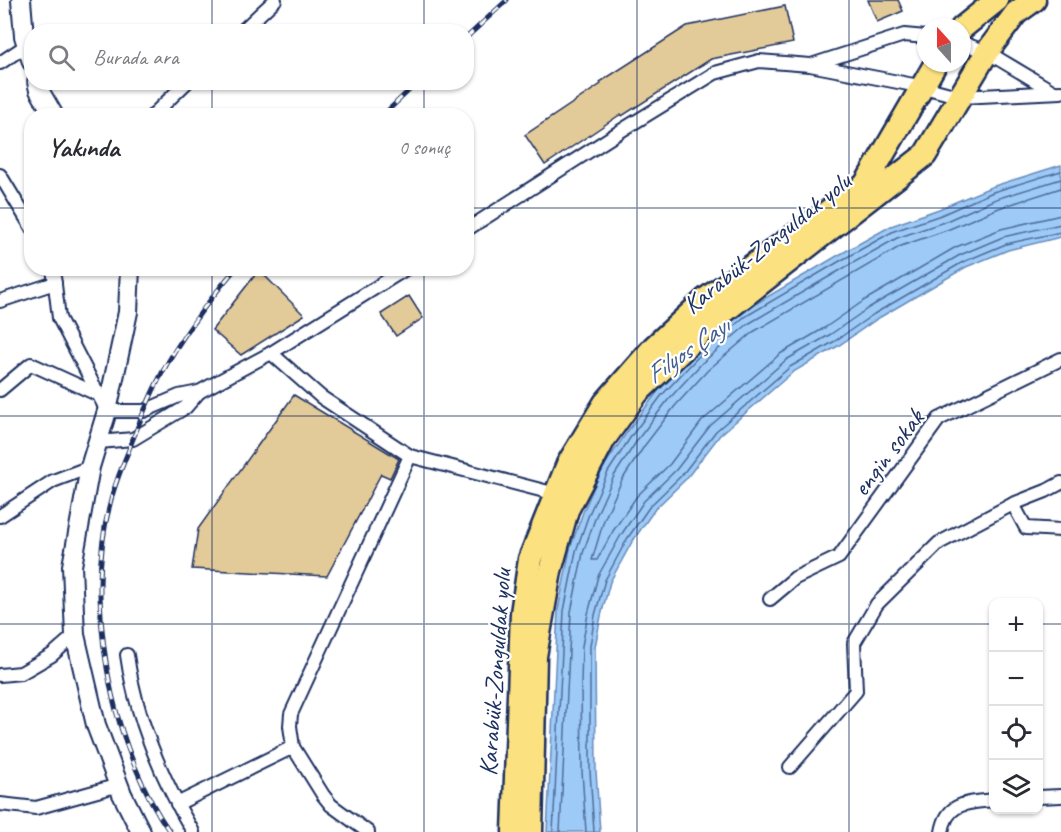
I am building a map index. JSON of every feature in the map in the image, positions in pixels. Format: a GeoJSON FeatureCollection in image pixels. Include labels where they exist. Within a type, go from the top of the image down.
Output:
{"type":"FeatureCollection","features":[{"type":"Feature","properties":{"kind":"highway"},"geometry":{"type":"LineString","coordinates":[[971,21],[998,0]]}},
{"type":"Feature","properties":{"kind":"highway","name":"Karabük-Zonguldak yolu"},"geometry":{"type":"LineString","coordinates":[[531,832],[535,656],[550,571],[567,510],[604,439],[637,393],[717,317],[925,155],[987,52],[1016,13],[1034,0]]}},
{"type":"Feature","properties":{"kind":"highway","name":"Karabük-Zonguldak yolu"},"geometry":{"type":"LineString","coordinates":[[513,832],[522,613],[530,559],[568,464],[604,403],[654,347],[706,299],[866,185],[932,72]]}},
{"type":"Feature","properties":{"kind":"main road"},"geometry":{"type":"LineString","coordinates":[[21,0],[25,24]]}},
{"type":"Feature","properties":{"kind":"main road"},"geometry":{"type":"LineString","coordinates":[[39,90],[49,108]]}},
{"type":"Feature","properties":{"kind":"main road"},"geometry":{"type":"LineString","coordinates":[[130,276],[128,312],[103,403],[99,442],[90,467],[72,566],[75,635],[96,725],[119,785],[141,832]]}},
{"type":"Feature","properties":{"kind":"street"},"geometry":{"type":"LineString","coordinates":[[250,24],[275,0]]}},
{"type":"Feature","properties":{"kind":"street"},"geometry":{"type":"LineString","coordinates":[[810,65],[904,35],[917,36]]}},
{"type":"Feature","properties":{"kind":"street"},"geometry":{"type":"LineString","coordinates":[[971,46],[987,52],[1058,92]]}},
{"type":"Feature","properties":{"kind":"street"},"geometry":{"type":"LineString","coordinates":[[0,63],[24,55]]}},
{"type":"Feature","properties":{"kind":"street"},"geometry":{"type":"LineString","coordinates":[[474,225],[715,73],[759,61],[810,65],[924,87],[961,97],[1058,92]]}},
{"type":"Feature","properties":{"kind":"street"},"geometry":{"type":"LineString","coordinates":[[160,108],[179,90]]}},
{"type":"Feature","properties":{"kind":"street"},"geometry":{"type":"LineString","coordinates":[[0,175],[24,215]]}},
{"type":"Feature","properties":{"kind":"street"},"geometry":{"type":"LineString","coordinates":[[54,276],[58,318],[103,403]]}},
{"type":"Feature","properties":{"kind":"street"},"geometry":{"type":"LineString","coordinates":[[0,390],[31,364],[103,403],[144,411],[179,396],[199,392],[271,353],[394,276]]}},
{"type":"Feature","properties":{"kind":"street"},"geometry":{"type":"LineString","coordinates":[[0,287],[4,299],[55,283]]}},
{"type":"Feature","properties":{"kind":"street"},"geometry":{"type":"LineString","coordinates":[[271,353],[321,398],[410,456],[556,494]]}},
{"type":"Feature","properties":{"kind":"street","name":"engin sokak"},"geometry":{"type":"LineString","coordinates":[[770,599],[795,578],[839,557],[939,419],[1061,359]]}},
{"type":"Feature","properties":{"kind":"street"},"geometry":{"type":"LineString","coordinates":[[99,442],[133,439],[186,407],[199,392]]}},
{"type":"Feature","properties":{"kind":"street"},"geometry":{"type":"LineString","coordinates":[[368,832],[331,805],[323,795],[293,747],[291,714],[410,456]]}},
{"type":"Feature","properties":{"kind":"street"},"geometry":{"type":"LineString","coordinates":[[0,516],[54,481],[90,467]]}},
{"type":"Feature","properties":{"kind":"street"},"geometry":{"type":"LineString","coordinates":[[790,767],[856,691],[854,643],[877,604],[939,543],[1013,504],[1061,483]]}},
{"type":"Feature","properties":{"kind":"street"},"geometry":{"type":"LineString","coordinates":[[1013,504],[1026,528],[1061,530]]}},
{"type":"Feature","properties":{"kind":"street"},"geometry":{"type":"LineString","coordinates":[[0,675],[21,673],[52,655],[75,635]]}},
{"type":"Feature","properties":{"kind":"street"},"geometry":{"type":"LineString","coordinates":[[127,655],[142,724],[177,804],[193,832]]}},
{"type":"Feature","properties":{"kind":"street"},"geometry":{"type":"LineString","coordinates":[[177,804],[293,747]]}},
{"type":"Feature","properties":{"kind":"street"},"geometry":{"type":"LineString","coordinates":[[0,804],[36,808],[119,785]]}},
{"type":"Feature","properties":{"kind":"street"},"geometry":{"type":"LineString","coordinates":[[1043,797],[1061,796]]}},
{"type":"Feature","properties":{"kind":"street"},"geometry":{"type":"LineString","coordinates":[[942,832],[947,815],[952,809],[960,805],[989,801]]}},
{"type":"Feature","properties":{"kind":"water"},"geometry":{"type":"Polygon","coordinates":[[[1061,165],[1061,237],[1008,250],[966,267],[793,372],[720,435],[686,479],[655,509],[632,542],[610,582],[595,647],[596,771],[600,832],[547,832],[558,610],[570,549],[602,469],[658,391],[693,353],[740,313],[837,256],[891,226],[991,187],[1061,165]]]}},
{"type":"Feature","properties":{"kind":"building"},"geometry":{"type":"Polygon","coordinates":[[[868,0],[898,0],[903,11],[877,22],[868,0]]]}},
{"type":"Feature","properties":{"kind":"building"},"geometry":{"type":"Polygon","coordinates":[[[785,6],[793,43],[711,59],[622,116],[621,114],[545,165],[525,135],[601,84],[600,82],[687,26],[785,6]]]}},
{"type":"Feature","properties":{"kind":"building"},"geometry":{"type":"Polygon","coordinates":[[[254,276],[265,276],[304,315],[241,355],[212,330],[254,276]]]}},
{"type":"Feature","properties":{"kind":"building"},"geometry":{"type":"Polygon","coordinates":[[[409,296],[423,318],[396,336],[381,314],[409,296]]]}},
{"type":"Feature","properties":{"kind":"building"},"geometry":{"type":"Polygon","coordinates":[[[294,395],[399,459],[390,478],[381,474],[327,576],[192,569],[198,529],[294,395]]]}},
{"type":"Feature","properties":{"kind":"railway"},"geometry":{"type":"LineString","coordinates":[[474,31],[507,0]]}},
{"type":"Feature","properties":{"kind":"railway"},"geometry":{"type":"LineString","coordinates":[[390,108],[410,90]]}},
{"type":"Feature","properties":{"kind":"railway"},"geometry":{"type":"LineString","coordinates":[[170,832],[142,784],[121,729],[112,694],[101,623],[102,551],[105,527],[116,484],[153,392],[187,332],[230,276]]}},
{"type":"Feature","properties":{"kind":"water label","name":"Filyos Çayı"},"geometry":{"type":"Point","coordinates":[687,350]}}]}
